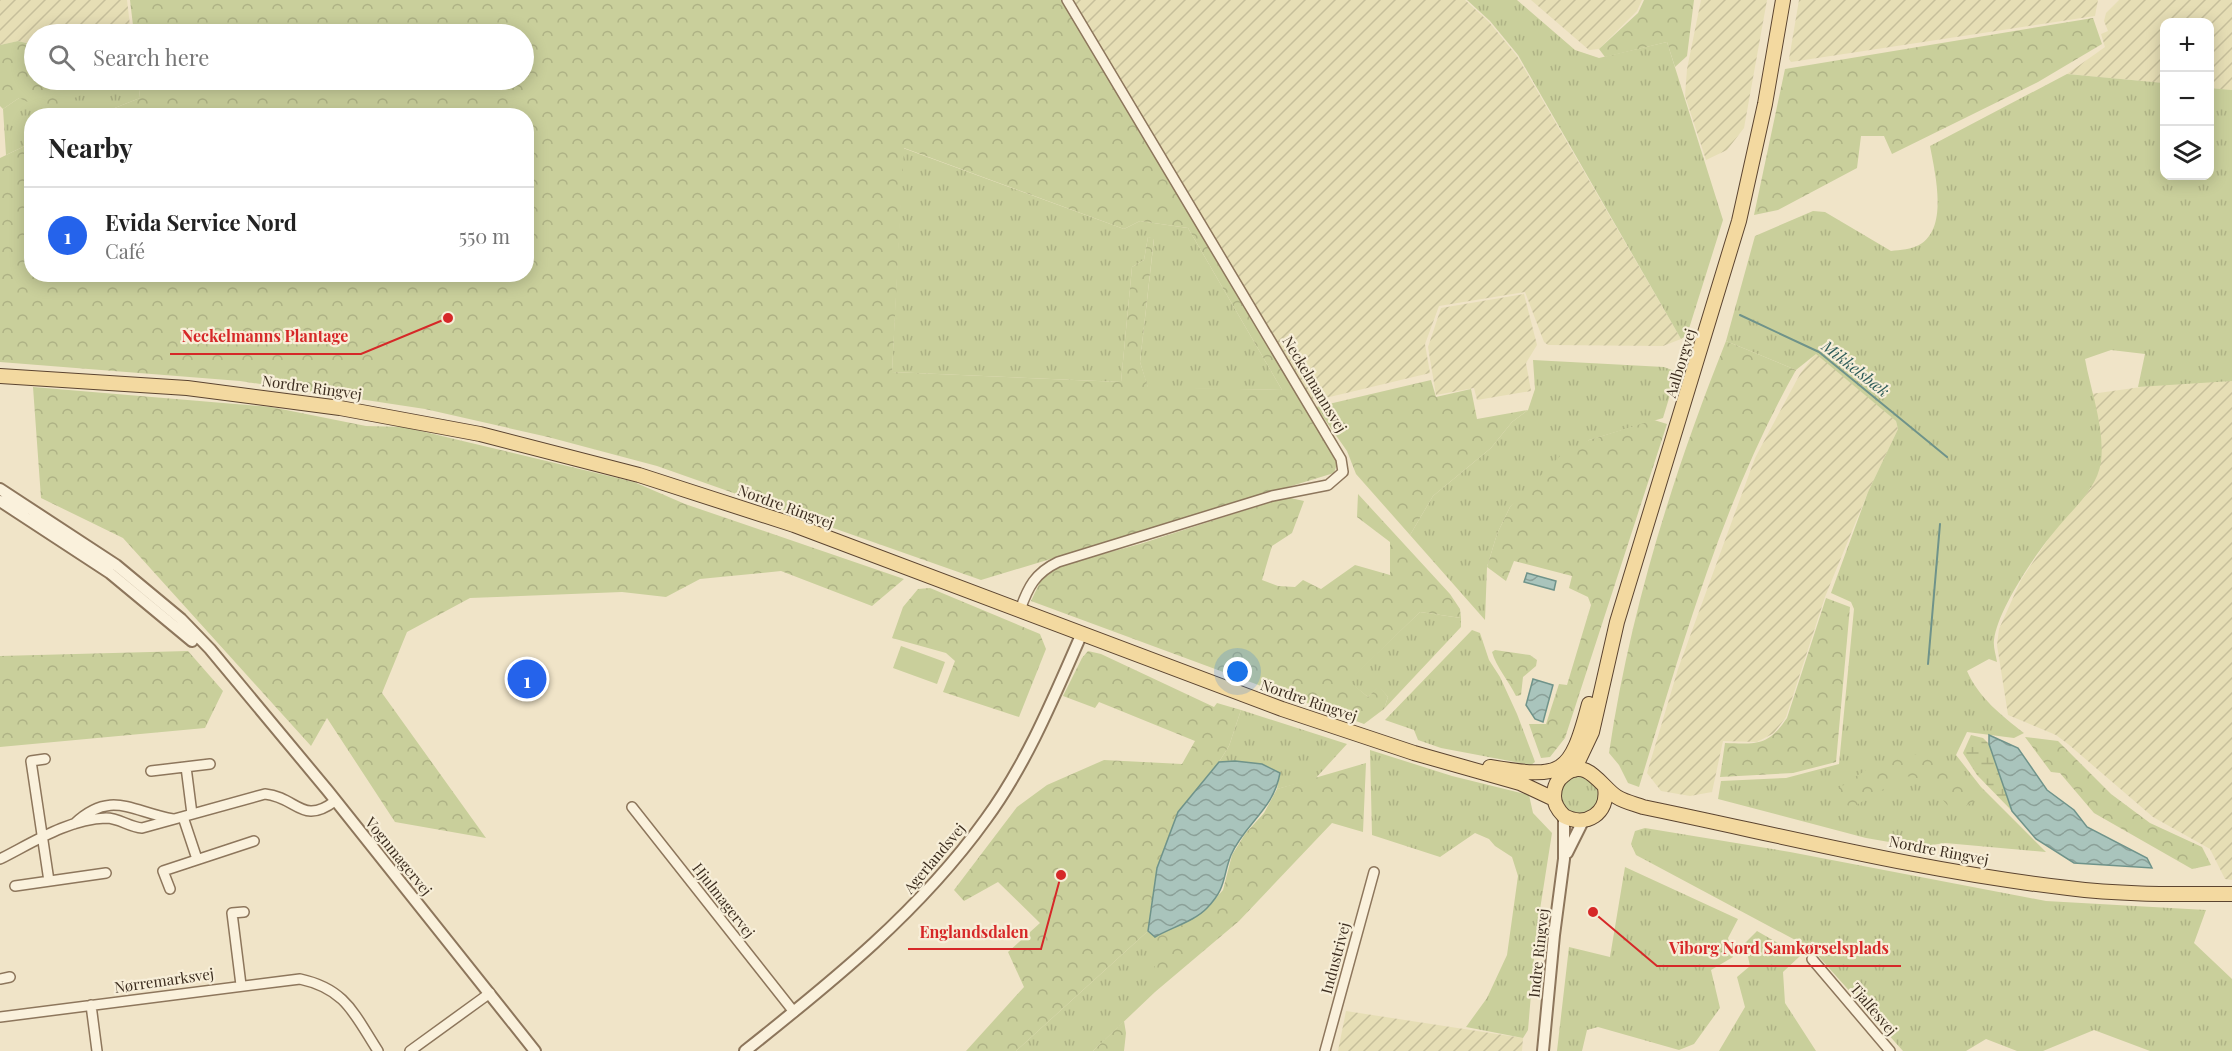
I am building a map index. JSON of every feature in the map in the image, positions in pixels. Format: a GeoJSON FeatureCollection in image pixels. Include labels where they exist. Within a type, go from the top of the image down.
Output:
{"type":"FeatureCollection","features":[{"type":"Feature","properties":{"kind":"main road","name":"Aalborgvej"},"geometry":{"type":"LineString","coordinates":[[1574,770],[1592,732],[1617,622],[1739,221],[1765,104],[1783,0]]}},
{"type":"Feature","properties":{"kind":"main road","name":"Nordre Ringvej"},"geometry":{"type":"LineString","coordinates":[[4,378],[97,380],[263,396],[480,434],[639,474],[723,501],[1282,709],[1414,753],[1520,783],[1554,799]]}},
{"type":"Feature","properties":{"kind":"main road"},"geometry":{"type":"LineString","coordinates":[[1414,753],[1532,774],[1553,770],[1565,764],[1574,753],[1617,622]]}},
{"type":"Feature","properties":{"kind":"main road","name":"Aalborgvej"},"geometry":{"type":"LineString","coordinates":[[1592,732],[1595,775]]}},
{"type":"Feature","properties":{"kind":"main road"},"geometry":{"type":"LineString","coordinates":[[1574,770],[1595,775],[1605,788],[1605,800],[1601,810],[1593,817],[1583,821],[1564,816],[1554,799],[1558,781],[1574,770]]}},
{"type":"Feature","properties":{"kind":"main road","name":"Nordre Ringvej"},"geometry":{"type":"LineString","coordinates":[[1520,783],[1558,781]]}},
{"type":"Feature","properties":{"kind":"main road","name":"Nordre Ringvej"},"geometry":{"type":"LineString","coordinates":[[1605,788],[1620,799],[1643,807],[1967,874],[2069,888],[2154,894],[2232,894]]}},
{"type":"Feature","properties":{"kind":"main road","name":"Nordre Ringvej"},"geometry":{"type":"LineString","coordinates":[[1601,810],[1643,807]]}},
{"type":"Feature","properties":{"kind":"street","name":"Neckelmannsvej"},"geometry":{"type":"LineString","coordinates":[[1020,610],[1027,589],[1035,577],[1058,562],[1272,496],[1328,485],[1337,480],[1343,472],[1341,459],[1068,0]]}},
{"type":"Feature","properties":{"kind":"street","name":"Vognmagervej"},"geometry":{"type":"LineString","coordinates":[[0,489],[71,533],[149,591],[188,626],[237,681],[335,801],[535,1051]]}},
{"type":"Feature","properties":{"kind":"street","name":"Vognmagervej"},"geometry":{"type":"LineString","coordinates":[[0,501],[110,573],[175,625],[237,681]]}},
{"type":"Feature","properties":{"kind":"street","name":"Agerlandsvej"},"geometry":{"type":"LineString","coordinates":[[745,1051],[867,952],[908,911],[987,818],[1025,758],[1082,633]]}},
{"type":"Feature","properties":{"kind":"street"},"geometry":{"type":"LineString","coordinates":[[45,759],[31,761],[49,881]]}},
{"type":"Feature","properties":{"kind":"street"},"geometry":{"type":"LineString","coordinates":[[151,771],[210,765]]}},
{"type":"Feature","properties":{"kind":"street"},"geometry":{"type":"LineString","coordinates":[[186,767],[183,817],[197,860]]}},
{"type":"Feature","properties":{"kind":"street"},"geometry":{"type":"LineString","coordinates":[[0,859],[74,824],[106,818],[131,827],[142,828],[265,794],[279,795],[302,810],[312,813],[323,810],[335,801]]}},
{"type":"Feature","properties":{"kind":"street"},"geometry":{"type":"LineString","coordinates":[[74,824],[85,813],[117,803],[183,817]]}},
{"type":"Feature","properties":{"kind":"street","name":"Hjulmagervej"},"geometry":{"type":"LineString","coordinates":[[632,807],[794,1012]]}},
{"type":"Feature","properties":{"kind":"street","name":"Indre Ringvej"},"geometry":{"type":"LineString","coordinates":[[1543,1051],[1564,859],[1564,816]]}},
{"type":"Feature","properties":{"kind":"street","name":"Indre Ringvej"},"geometry":{"type":"LineString","coordinates":[[1564,859],[1583,821]]}},
{"type":"Feature","properties":{"kind":"street"},"geometry":{"type":"LineString","coordinates":[[170,890],[163,871],[254,841]]}},
{"type":"Feature","properties":{"kind":"street","name":"Industrivej"},"geometry":{"type":"LineString","coordinates":[[1325,1051],[1374,872]]}},
{"type":"Feature","properties":{"kind":"street"},"geometry":{"type":"LineString","coordinates":[[15,886],[106,873]]}},
{"type":"Feature","properties":{"kind":"street"},"geometry":{"type":"LineString","coordinates":[[241,985],[232,913],[244,912]]}},
{"type":"Feature","properties":{"kind":"street","name":"Tjalfesvej"},"geometry":{"type":"LineString","coordinates":[[1812,959],[1890,1051]]}},
{"type":"Feature","properties":{"kind":"street","name":"Nørremarksvej"},"geometry":{"type":"LineString","coordinates":[[0,1017],[300,979],[332,990],[344,1000],[378,1051]]}},
{"type":"Feature","properties":{"kind":"street"},"geometry":{"type":"LineString","coordinates":[[410,1051],[490,993]]}},
{"type":"Feature","properties":{"kind":"street"},"geometry":{"type":"LineString","coordinates":[[91,1005],[98,1051]]}},
{"type":"Feature","properties":{"kind":"shaded area"},"geometry":{"type":"Polygon","coordinates":[[[0,0],[127,0],[130,24],[24,24],[24,42],[18,41],[0,45],[0,0]]]}},
{"type":"Feature","properties":{"kind":"shaded area"},"geometry":{"type":"Polygon","coordinates":[[[1072,0],[1465,0],[1489,22],[1517,56],[1681,339],[1663,346],[1548,345],[1544,342],[1525,292],[1439,306],[1425,344],[1430,373],[1317,400],[1310,399],[1072,0]]]}},
{"type":"Feature","properties":{"kind":"shaded area"},"geometry":{"type":"Polygon","coordinates":[[[1531,0],[1642,0],[1637,11],[1599,49],[1589,50],[1531,0]]]}},
{"type":"Feature","properties":{"kind":"shaded area"},"geometry":{"type":"Polygon","coordinates":[[[1701,0],[1767,0],[1744,128],[1727,150],[1706,160],[1685,96],[1687,69],[1701,0]]]}},
{"type":"Feature","properties":{"kind":"shaded area"},"geometry":{"type":"Polygon","coordinates":[[[1799,0],[2098,0],[2095,16],[1791,62],[1789,59],[1799,0]]]}},
{"type":"Feature","properties":{"kind":"shaded area"},"geometry":{"type":"Polygon","coordinates":[[[2119,0],[2232,0],[2232,90],[2214,88],[2214,18],[2160,18],[2160,83],[2067,74],[2105,47],[2101,34],[2108,31],[2104,21],[2106,13],[2119,0]]]}},
{"type":"Feature","properties":{"kind":"shaded area"},"geometry":{"type":"Polygon","coordinates":[[[1524,294],[1537,345],[1526,363],[1531,391],[1477,400],[1474,388],[1436,395],[1428,347],[1441,308],[1524,294]]]}},
{"type":"Feature","properties":{"kind":"shaded area"},"geometry":{"type":"Polygon","coordinates":[[[1816,353],[1896,421],[1898,429],[1868,492],[1825,597],[1786,717],[1774,733],[1757,742],[1723,741],[1712,792],[1690,796],[1661,791],[1647,773],[1678,669],[1755,458],[1800,374],[1816,353]]]}},
{"type":"Feature","properties":{"kind":"shaded area"},"geometry":{"type":"Polygon","coordinates":[[[2232,381],[2232,880],[2225,879],[2210,849],[2153,817],[2056,735],[2008,715],[1997,645],[1999,629],[2021,580],[2053,532],[2091,488],[2100,431],[2091,394],[2177,382],[2232,381]]]}},
{"type":"Feature","properties":{"kind":"shaded area"},"geometry":{"type":"Polygon","coordinates":[[[1346,1011],[1523,1038],[1522,1051],[1338,1051],[1346,1011]]]}},
{"type":"Feature","properties":{"kind":"green space"},"geometry":{"type":"Polygon","coordinates":[[[130,0],[1065,0],[1338,461],[1334,473],[981,580],[657,466],[548,437],[425,409],[240,381],[0,362],[0,158],[24,146],[24,282],[534,282],[534,108],[115,108],[140,98],[139,90],[534,90],[534,24],[133,24],[130,0]],[[904,148],[892,372],[1121,382],[1132,267],[1144,260],[1148,237],[1154,238],[1140,362],[1148,387],[1282,390],[1188,228],[1140,221],[1124,229],[904,148]]]}},
{"type":"Feature","properties":{"kind":"green space"},"geometry":{"type":"Polygon","coordinates":[[[1467,0],[1517,0],[1575,50],[1599,58],[1667,42],[1723,220],[1687,335],[1681,339],[1518,55],[1490,21],[1467,0]]]}},
{"type":"Feature","properties":{"kind":"green space"},"geometry":{"type":"Polygon","coordinates":[[[1644,0],[1694,0],[1687,56],[1675,67],[1667,42],[1605,57],[1599,49],[1638,13],[1644,0]]]}},
{"type":"Feature","properties":{"kind":"green space"},"geometry":{"type":"Polygon","coordinates":[[[2093,18],[2102,44],[2038,82],[1892,154],[1884,136],[1861,136],[1857,168],[1778,210],[1754,215],[1785,69],[2093,18]]]}},
{"type":"Feature","properties":{"kind":"green space"},"geometry":{"type":"Polygon","coordinates":[[[18,41],[24,42],[24,90],[94,90],[50,108],[41,108],[19,98],[3,109],[0,106],[0,45],[18,41]]]}},
{"type":"Feature","properties":{"kind":"green space"},"geometry":{"type":"Polygon","coordinates":[[[2067,74],[2160,83],[2160,180],[2214,180],[2214,88],[2232,90],[2232,381],[2138,387],[2145,354],[2111,350],[2085,359],[2101,436],[2099,471],[2090,489],[2041,549],[2011,596],[1997,627],[1994,640],[1997,662],[1989,659],[1967,671],[1984,698],[2024,733],[2014,738],[1967,732],[1956,755],[1981,787],[2046,852],[1945,843],[1918,847],[1866,838],[1718,799],[1721,781],[1786,778],[1839,764],[1854,609],[1851,602],[1831,593],[1868,492],[1898,429],[1896,421],[1816,354],[1796,370],[1726,341],[1755,236],[1813,211],[1825,212],[1891,251],[1919,245],[1934,227],[1937,214],[1937,185],[1930,146],[2067,74]]]}},
{"type":"Feature","properties":{"kind":"green space"},"geometry":{"type":"Polygon","coordinates":[[[78,90],[139,90],[140,98],[115,108],[24,108],[24,146],[6,155],[3,109],[19,98],[78,90]]]}},
{"type":"Feature","properties":{"kind":"green space"},"geometry":{"type":"Polygon","coordinates":[[[903,148],[1124,229],[1140,221],[1188,228],[1282,390],[1148,388],[1140,362],[1154,239],[1148,237],[1144,260],[1132,267],[1121,382],[892,372],[903,148]]]}},
{"type":"Feature","properties":{"kind":"green space"},"geometry":{"type":"Polygon","coordinates":[[[1726,341],[1796,370],[1747,470],[1706,574],[1639,787],[1628,783],[1619,765],[1609,753],[1618,700],[1641,595],[1671,492],[1726,341]]]}},
{"type":"Feature","properties":{"kind":"green space"},"geometry":{"type":"Polygon","coordinates":[[[1533,360],[1664,367],[1677,372],[1663,418],[1589,440],[1510,507],[1497,534],[1487,567],[1485,620],[1410,535],[1433,496],[1491,448],[1512,422],[1528,410],[1535,389],[1533,360]]]}},
{"type":"Feature","properties":{"kind":"green space"},"geometry":{"type":"Polygon","coordinates":[[[1431,380],[1436,397],[1471,389],[1477,419],[1528,410],[1512,422],[1491,448],[1433,496],[1410,535],[1356,474],[1347,451],[1316,407],[1431,380]]]}},
{"type":"Feature","properties":{"kind":"green space"},"geometry":{"type":"Polygon","coordinates":[[[33,387],[271,407],[366,426],[404,427],[634,482],[685,504],[904,579],[872,606],[781,571],[700,579],[666,597],[622,592],[470,598],[407,632],[382,693],[486,838],[395,822],[327,718],[311,746],[123,538],[41,498],[33,387]]]}},
{"type":"Feature","properties":{"kind":"green space"},"geometry":{"type":"Polygon","coordinates":[[[1654,420],[1667,424],[1565,738],[1550,757],[1541,758],[1529,724],[1546,724],[1559,684],[1567,685],[1591,605],[1588,597],[1569,588],[1572,576],[1514,561],[1506,581],[1487,567],[1497,534],[1510,507],[1561,455],[1589,440],[1654,420]]]}},
{"type":"Feature","properties":{"kind":"green space"},"geometry":{"type":"Polygon","coordinates":[[[1358,494],[1450,594],[1460,609],[1461,618],[1420,612],[1349,681],[1368,697],[1379,686],[1388,697],[1384,709],[1364,724],[1031,601],[1041,580],[1062,565],[1140,544],[1286,497],[1304,501],[1292,533],[1272,546],[1262,580],[1278,586],[1295,587],[1303,580],[1321,589],[1355,565],[1390,575],[1390,542],[1357,517],[1358,494]]]}},
{"type":"Feature","properties":{"kind":"green space"},"geometry":{"type":"Polygon","coordinates":[[[930,588],[1040,634],[1046,649],[1019,717],[943,692],[955,661],[946,653],[892,638],[903,607],[918,589],[930,588]]]}},
{"type":"Feature","properties":{"kind":"green space"},"geometry":{"type":"Polygon","coordinates":[[[1826,598],[1850,607],[1836,762],[1793,773],[1720,777],[1725,743],[1761,741],[1774,734],[1787,718],[1826,598]]]}},
{"type":"Feature","properties":{"kind":"green space"},"geometry":{"type":"Polygon","coordinates":[[[1420,612],[1461,618],[1461,627],[1384,709],[1388,697],[1379,687],[1368,697],[1348,681],[1420,612]]]}},
{"type":"Feature","properties":{"kind":"green space"},"geometry":{"type":"Polygon","coordinates":[[[1472,630],[1480,633],[1489,660],[1500,677],[1517,714],[1535,762],[1531,765],[1441,748],[1418,740],[1414,730],[1385,720],[1472,630]]]}},
{"type":"Feature","properties":{"kind":"green space"},"geometry":{"type":"Polygon","coordinates":[[[901,646],[945,662],[937,684],[893,668],[901,646]]]}},
{"type":"Feature","properties":{"kind":"green space"},"geometry":{"type":"Polygon","coordinates":[[[1495,650],[1530,655],[1537,660],[1536,666],[1523,677],[1521,695],[1516,696],[1500,669],[1492,652],[1495,650]]]}},
{"type":"Feature","properties":{"kind":"green space"},"geometry":{"type":"Polygon","coordinates":[[[188,651],[223,691],[205,728],[0,747],[0,656],[188,651]]]}},
{"type":"Feature","properties":{"kind":"green space"},"geometry":{"type":"Polygon","coordinates":[[[1088,651],[1101,654],[1214,707],[1217,703],[1241,710],[1229,746],[1219,762],[1178,812],[1157,868],[1148,931],[1016,1051],[966,1051],[1024,987],[1008,952],[1040,923],[998,882],[964,901],[954,890],[1017,807],[1047,785],[1104,760],[1182,764],[1195,741],[1099,702],[1095,708],[1063,696],[1082,658],[1088,651]]]}},
{"type":"Feature","properties":{"kind":"green space"},"geometry":{"type":"Polygon","coordinates":[[[1241,710],[1347,744],[1315,779],[1277,789],[1280,773],[1235,761],[1219,762],[1229,746],[1241,710]]]}},
{"type":"Feature","properties":{"kind":"green space"},"geometry":{"type":"Polygon","coordinates":[[[1971,735],[1983,738],[1989,744],[2012,811],[1977,775],[1963,753],[1971,735]]]}},
{"type":"Feature","properties":{"kind":"green space"},"geometry":{"type":"Polygon","coordinates":[[[2025,737],[2058,741],[2111,794],[2150,823],[2202,847],[2211,865],[2192,869],[2094,813],[2060,773],[2051,772],[2025,737]]]}},
{"type":"Feature","properties":{"kind":"green space"},"geometry":{"type":"Polygon","coordinates":[[[1370,750],[1452,776],[1529,795],[1533,813],[1552,833],[1536,935],[1528,1030],[1523,1038],[1466,1027],[1487,998],[1507,955],[1518,876],[1512,857],[1495,846],[1489,839],[1475,833],[1440,857],[1372,835],[1370,750]]]}},
{"type":"Feature","properties":{"kind":"green space"},"geometry":{"type":"Polygon","coordinates":[[[1922,754],[1954,769],[1974,801],[1954,813],[1926,780],[1906,776],[1851,808],[1833,795],[1851,779],[1874,767],[1898,758],[1922,754]]]}},
{"type":"Feature","properties":{"kind":"green space"},"geometry":{"type":"Polygon","coordinates":[[[1366,763],[1363,832],[1332,823],[1239,921],[1155,992],[1155,937],[1205,910],[1223,890],[1232,855],[1245,834],[1264,813],[1277,789],[1366,763]]]}},
{"type":"Feature","properties":{"kind":"green space"},"geometry":{"type":"Polygon","coordinates":[[[1579,776],[1592,782],[1598,795],[1592,808],[1579,814],[1566,808],[1560,795],[1566,782],[1579,776]]]}},
{"type":"Feature","properties":{"kind":"green space"},"geometry":{"type":"Polygon","coordinates":[[[1645,828],[1790,852],[2046,901],[2206,910],[2194,943],[2232,979],[2232,1051],[2150,1051],[2094,1030],[2043,1051],[2017,1051],[1986,1039],[1966,1051],[1903,1051],[1812,949],[1636,855],[1631,844],[1635,831],[1645,828]]]}},
{"type":"Feature","properties":{"kind":"green space"},"geometry":{"type":"Polygon","coordinates":[[[1625,867],[1738,919],[1728,938],[1733,957],[1711,970],[1720,1008],[1694,1044],[1679,1050],[1598,1027],[1587,1030],[1582,1051],[1557,1051],[1569,947],[1610,957],[1625,867]]]}},
{"type":"Feature","properties":{"kind":"green space"},"geometry":{"type":"Polygon","coordinates":[[[1148,931],[1155,937],[1155,992],[1093,1051],[1016,1051],[1148,931]]]}},
{"type":"Feature","properties":{"kind":"green space"},"geometry":{"type":"Polygon","coordinates":[[[1757,931],[1800,956],[1783,972],[1785,1003],[1816,1051],[1719,1051],[1745,1007],[1737,977],[1750,966],[1745,943],[1757,931]]]}},
{"type":"Feature","properties":{"kind":"green space"},"geometry":{"type":"Polygon","coordinates":[[[1124,1021],[1126,1033],[1124,1051],[1093,1051],[1124,1021]]]}},
{"type":"Feature","properties":{"kind":"water"},"geometry":{"type":"Polygon","coordinates":[[[1527,573],[1556,581],[1554,590],[1524,582],[1527,573]]]}},
{"type":"Feature","properties":{"kind":"water"},"geometry":{"type":"Polygon","coordinates":[[[1533,679],[1553,685],[1543,722],[1535,719],[1526,705],[1533,679]]]}},
{"type":"Feature","properties":{"kind":"water"},"geometry":{"type":"Polygon","coordinates":[[[1989,735],[2018,748],[2047,790],[2074,810],[2087,827],[2147,858],[2152,868],[2074,863],[2036,839],[2012,811],[1989,744],[1989,735]]]}},
{"type":"Feature","properties":{"kind":"water"},"geometry":{"type":"Polygon","coordinates":[[[1219,762],[1262,764],[1280,773],[1271,797],[1237,844],[1231,855],[1221,888],[1213,901],[1196,917],[1155,937],[1148,931],[1157,868],[1178,812],[1219,762]]]}},
{"type":"Feature","properties":{"kind":"waterway","name":"Mikkelsbæk"},"geometry":{"type":"LineString","coordinates":[[1740,315],[1819,352],[1947,457]]}},
{"type":"Feature","properties":{"kind":"waterway","name":"Mikkelsbæk"},"geometry":{"type":"LineString","coordinates":[[1928,664],[1940,524]]}},
{"type":"Feature","properties":{"kind":"place","name":"Neckelmanns Plantage"},"geometry":{"type":"Point","coordinates":[448,318]}},
{"type":"Feature","properties":{"kind":"place","name":"Evida Service Nord"},"geometry":{"type":"Point","coordinates":[527,679]}},
{"type":"Feature","properties":{"kind":"place","name":"Englandsdalen"},"geometry":{"type":"Point","coordinates":[1061,875]}},
{"type":"Feature","properties":{"kind":"place","name":"Viborg Nord Samkørselsplads"},"geometry":{"type":"Point","coordinates":[1593,912]}}]}
